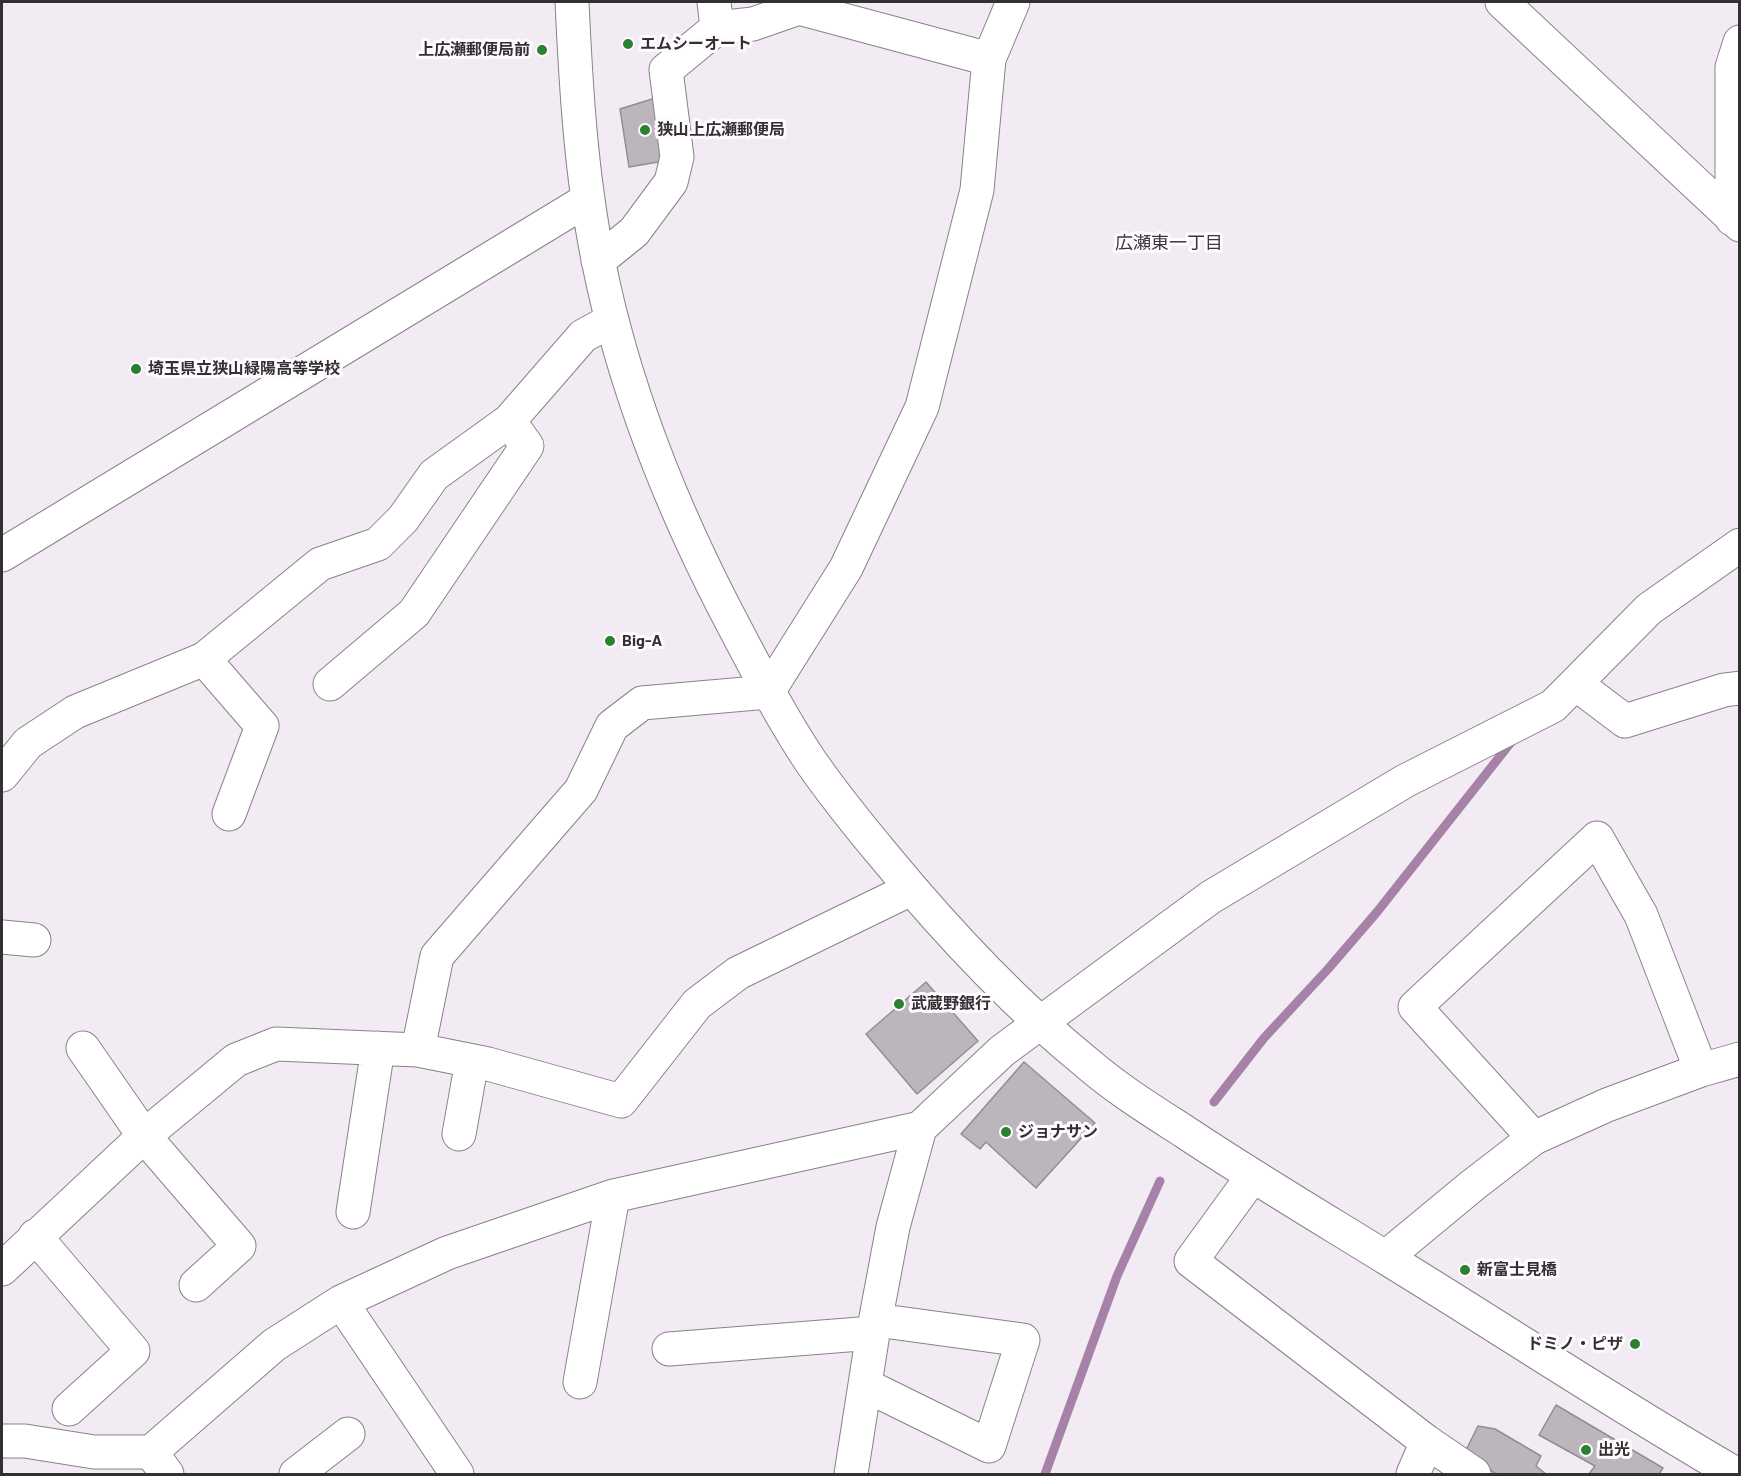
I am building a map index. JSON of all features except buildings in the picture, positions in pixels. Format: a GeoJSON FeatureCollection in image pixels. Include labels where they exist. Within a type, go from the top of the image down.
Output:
{"type":"FeatureCollection","features":[{"type":"Feature","properties":{"kind":"street"},"geometry":{"type":"LineString","coordinates":[[572,2],[576,93],[587,200],[612,320],[637,409],[667,489],[712,585],[768,692],[810,760],[843,805],[911,889],[973,957],[1041,1023],[1090,1066],[1137,1101],[1252,1177],[1386,1257],[1736,1474]]}},
{"type":"Feature","properties":{"kind":"street"},"geometry":{"type":"LineString","coordinates":[[768,692],[846,568],[922,407],[978,190],[989,59],[1013,2]]}},
{"type":"Feature","properties":{"kind":"street"},"geometry":{"type":"LineString","coordinates":[[1508,4],[1736,222]]}},
{"type":"Feature","properties":{"kind":"street"},"geometry":{"type":"LineString","coordinates":[[598,261],[634,232],[671,182],[677,157],[666,70],[715,15],[753,24],[801,5],[989,59]]}},
{"type":"Feature","properties":{"kind":"street"},"geometry":{"type":"LineString","coordinates":[[1736,222],[1732,67],[1740,42]]}},
{"type":"Feature","properties":{"kind":"street"},"geometry":{"type":"LineString","coordinates":[[2,555],[587,200]]}},
{"type":"Feature","properties":{"kind":"street"},"geometry":{"type":"LineString","coordinates":[[2,775],[28,743],[75,712],[204,659],[320,564],[378,544],[403,519],[434,475],[509,421],[584,336],[612,320]]}},
{"type":"Feature","properties":{"kind":"street"},"geometry":{"type":"LineString","coordinates":[[330,684],[414,613],[527,446],[509,421]]}},
{"type":"Feature","properties":{"kind":"street"},"geometry":{"type":"LineString","coordinates":[[2,1441],[25,1442],[159,1463],[274,1345],[340,1302],[447,1253],[613,1196],[920,1128],[1002,1051],[1211,897],[1405,781],[1553,706],[1649,609],[1740,545]]}},
{"type":"Feature","properties":{"kind":"street"},"geometry":{"type":"LineString","coordinates":[[204,659],[262,726],[229,814]]}},
{"type":"Feature","properties":{"kind":"street"},"geometry":{"type":"LineString","coordinates":[[1576,684],[1625,721],[1724,690],[1740,688]]}},
{"type":"Feature","properties":{"kind":"street"},"geometry":{"type":"LineString","coordinates":[[418,1050],[437,956],[581,790],[612,726],[642,703],[768,692]]}},
{"type":"Feature","properties":{"kind":"street"},"geometry":{"type":"LineString","coordinates":[[1534,1138],[1415,1007],[1597,838],[1641,915],[1701,1070]]}},
{"type":"Feature","properties":{"kind":"street"},"geometry":{"type":"LineString","coordinates":[[2,1269],[144,1136],[236,1060],[276,1044],[418,1050],[472,1061],[621,1101],[697,1004],[738,973],[911,889]]}},
{"type":"Feature","properties":{"kind":"street"},"geometry":{"type":"LineString","coordinates":[[2,937],[34,940]]}},
{"type":"Feature","properties":{"kind":"street"},"geometry":{"type":"LineString","coordinates":[[83,1048],[144,1136],[239,1246],[196,1285]]}},
{"type":"Feature","properties":{"kind":"street"},"geometry":{"type":"LineString","coordinates":[[353,1212],[378,1048]]}},
{"type":"Feature","properties":{"kind":"street"},"geometry":{"type":"LineString","coordinates":[[1386,1257],[1534,1138],[1607,1105],[1701,1070],[1740,1059]]}},
{"type":"Feature","properties":{"kind":"street"},"geometry":{"type":"LineString","coordinates":[[459,1134],[472,1061]]}},
{"type":"Feature","properties":{"kind":"street"},"geometry":{"type":"LineString","coordinates":[[851,1474],[893,1227],[920,1128]]}},
{"type":"Feature","properties":{"kind":"street"},"geometry":{"type":"LineString","coordinates":[[1252,1177],[1191,1261],[1427,1442],[1474,1474]]}},
{"type":"Feature","properties":{"kind":"street"},"geometry":{"type":"LineString","coordinates":[[580,1382],[613,1196]]}},
{"type":"Feature","properties":{"kind":"street"},"geometry":{"type":"LineString","coordinates":[[35,1236],[134,1351],[69,1410]]}},
{"type":"Feature","properties":{"kind":"street"},"geometry":{"type":"LineString","coordinates":[[340,1302],[458,1474]]}},
{"type":"Feature","properties":{"kind":"street"},"geometry":{"type":"LineString","coordinates":[[669,1349],[875,1327],[1023,1340],[989,1446],[865,1385]]}},
{"type":"Feature","properties":{"kind":"street"},"geometry":{"type":"LineString","coordinates":[[296,1474],[348,1434]]}},
{"type":"Feature","properties":{"kind":"street"},"geometry":{"type":"LineString","coordinates":[[1413,1474],[1427,1442]]}},
{"type":"Feature","properties":{"kind":"waterway"},"geometry":{"type":"LineString","coordinates":[[1214,1102],[1264,1038],[1377,912],[1512,741]]}},
{"type":"Feature","properties":{"kind":"waterway"},"geometry":{"type":"LineString","coordinates":[[1045,1474],[1117,1276],[1160,1181]]}},
{"type":"Feature","properties":{"kind":"place","name":"エムシーオート"},"geometry":{"type":"Point","coordinates":[628,44]}},
{"type":"Feature","properties":{"kind":"place","name":"上広瀬郵便局前"},"geometry":{"type":"Point","coordinates":[542,50]}},
{"type":"Feature","properties":{"kind":"place","name":"狭山上広瀬郵便局"},"geometry":{"type":"Point","coordinates":[645,130]}},
{"type":"Feature","properties":{"kind":"place","name":"埼玉県立狭山緑陽高等学校"},"geometry":{"type":"Point","coordinates":[136,369]}},
{"type":"Feature","properties":{"kind":"place","name":"Big-A"},"geometry":{"type":"Point","coordinates":[610,641]}},
{"type":"Feature","properties":{"kind":"place","name":"武蔵野銀行"},"geometry":{"type":"Point","coordinates":[899,1004]}},
{"type":"Feature","properties":{"kind":"place","name":"ジョナサン"},"geometry":{"type":"Point","coordinates":[1006,1132]}},
{"type":"Feature","properties":{"kind":"place","name":"新富士見橋"},"geometry":{"type":"Point","coordinates":[1465,1270]}},
{"type":"Feature","properties":{"kind":"place","name":"ドミノ・ピザ"},"geometry":{"type":"Point","coordinates":[1635,1344]}},
{"type":"Feature","properties":{"kind":"place","name":"出光"},"geometry":{"type":"Point","coordinates":[1586,1450]}},
{"type":"Feature","properties":{"kind":"district","name":"広瀬東一丁目"},"geometry":{"type":"Point","coordinates":[1169,243]}}]}
